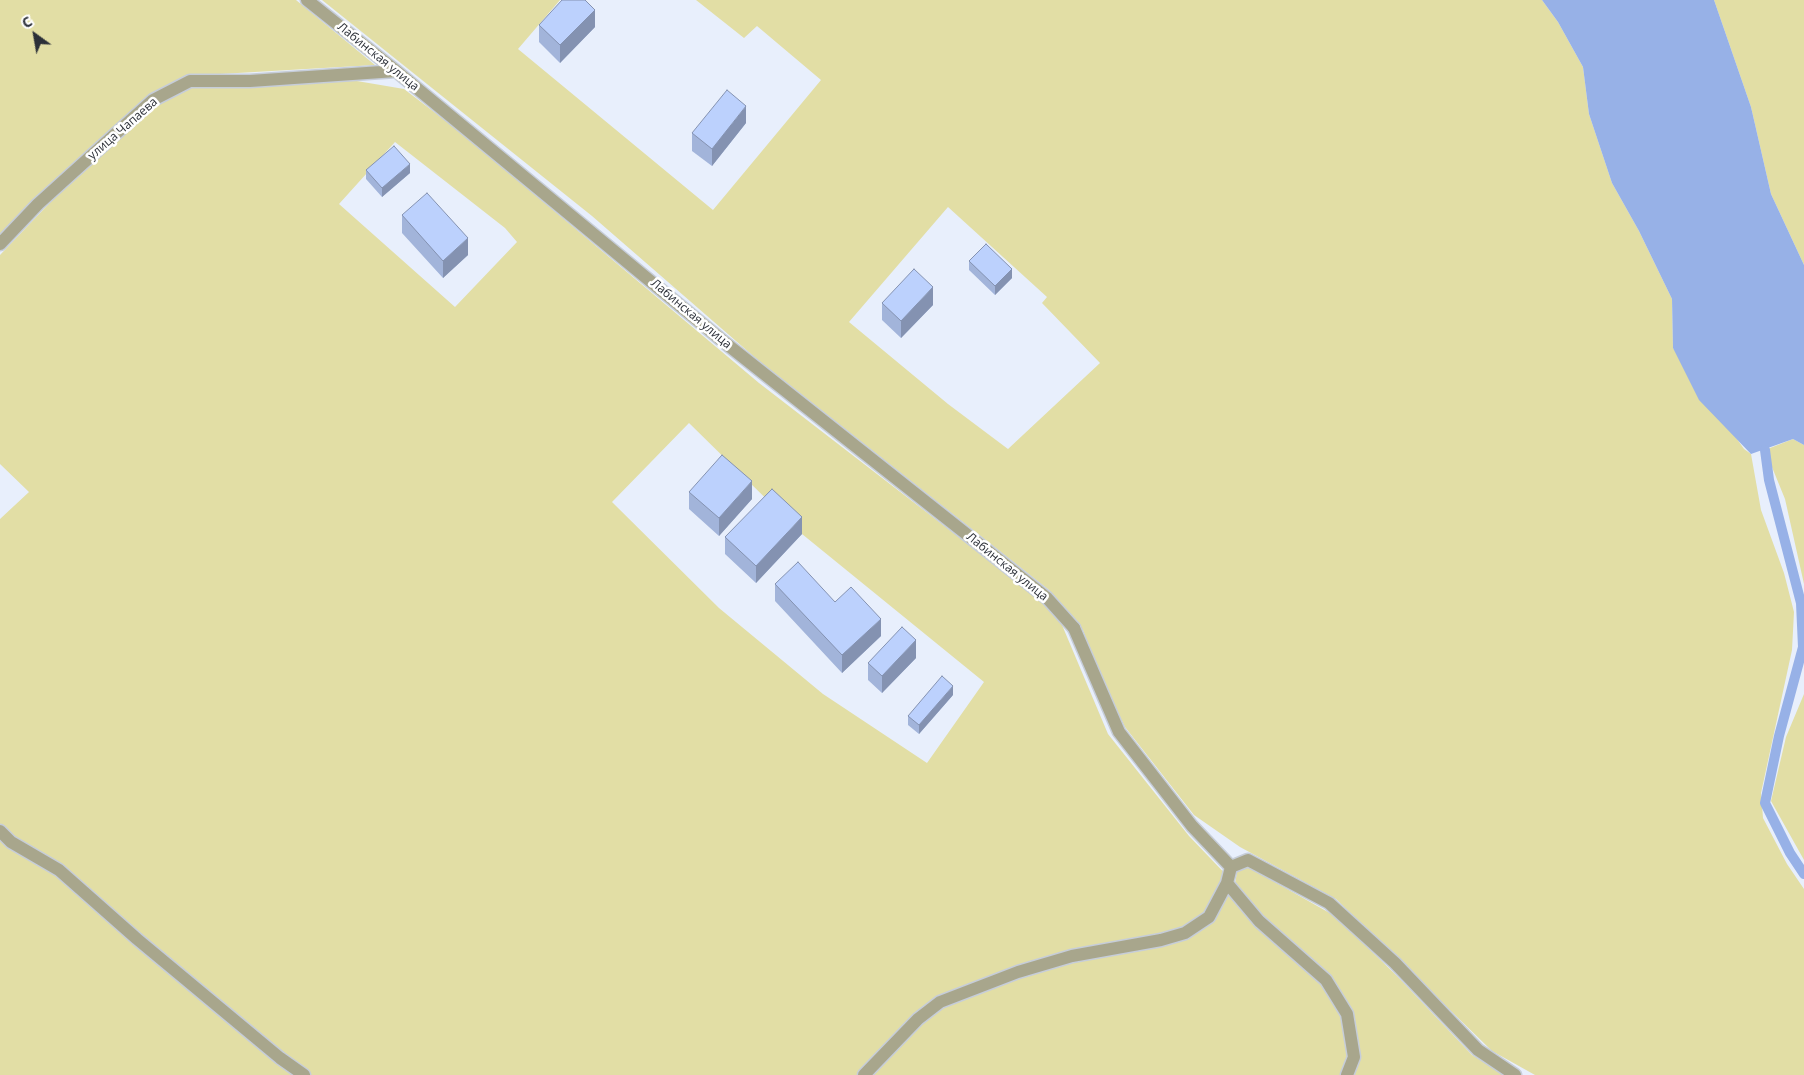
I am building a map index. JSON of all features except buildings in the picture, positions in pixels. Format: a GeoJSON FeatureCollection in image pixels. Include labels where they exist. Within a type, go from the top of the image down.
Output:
{"type":"FeatureCollection","features":[{"type":"Feature","properties":{"kind":"street","name":"Лабинская улица"},"geometry":{"type":"LineString","coordinates":[[307,0],[396,71],[724,342],[1047,598],[1074,628],[1119,732],[1192,826],[1231,867]]}},
{"type":"Feature","properties":{"kind":"street","name":"улица Чапаева"},"geometry":{"type":"LineString","coordinates":[[0,244],[38,204],[153,100],[190,81],[250,80],[396,71]]}},
{"type":"Feature","properties":{"kind":"street"},"geometry":{"type":"LineString","coordinates":[[0,831],[11,842],[59,870],[137,939],[280,1058],[304,1075]]}},
{"type":"Feature","properties":{"kind":"street"},"geometry":{"type":"LineString","coordinates":[[864,1075],[918,1019],[940,1002],[1018,972],[1072,956],[1161,940],[1185,933],[1209,916],[1227,883],[1231,867],[1248,860],[1329,903],[1395,963],[1478,1050],[1515,1075]]}},
{"type":"Feature","properties":{"kind":"street"},"geometry":{"type":"LineString","coordinates":[[1227,883],[1259,921],[1326,980],[1347,1014],[1354,1057],[1347,1075]]}},
{"type":"Feature","properties":{"kind":"shaded area"},"geometry":{"type":"Polygon","coordinates":[[[0,0],[296,0],[375,65],[186,76],[147,97],[0,237],[0,0]]]}},
{"type":"Feature","properties":{"kind":"shaded area"},"geometry":{"type":"Polygon","coordinates":[[[322,0],[560,0],[518,49],[713,210],[821,80],[757,26],[744,38],[696,0],[1542,0],[1558,22],[1583,67],[1589,114],[1612,183],[1639,231],[1672,299],[1673,348],[1744,449],[1751,454],[1761,510],[1784,573],[1794,612],[1792,650],[1761,793],[1763,818],[1787,864],[1804,889],[1804,1075],[1535,1075],[1492,1051],[1336,899],[1240,847],[1194,815],[1125,727],[1099,674],[1083,630],[1049,590],[759,361],[592,216],[322,0]],[[948,207],[849,322],[948,404],[1008,449],[1100,363],[1042,303],[1047,297],[948,207]]]}},
{"type":"Feature","properties":{"kind":"shaded area"},"geometry":{"type":"Polygon","coordinates":[[[1714,0],[1804,0],[1804,265],[1771,194],[1751,107],[1714,0]]]}},
{"type":"Feature","properties":{"kind":"shaded area"},"geometry":{"type":"Polygon","coordinates":[[[351,80],[404,89],[459,131],[759,383],[1039,599],[1062,625],[1108,734],[1189,836],[1235,884],[1237,872],[1248,867],[1335,916],[1397,976],[1472,1055],[1505,1075],[0,1075],[0,519],[29,492],[0,464],[0,255],[62,190],[156,105],[194,86],[272,86],[351,80]],[[395,142],[339,204],[455,307],[517,242],[505,228],[395,142]],[[689,423],[612,502],[719,608],[823,694],[927,763],[984,682],[802,534],[689,423]]]}},
{"type":"Feature","properties":{"kind":"shaded area"},"geometry":{"type":"Polygon","coordinates":[[[1793,439],[1804,445],[1804,584],[1785,499],[1765,450],[1793,439]]]}},
{"type":"Feature","properties":{"kind":"shaded area"},"geometry":{"type":"Polygon","coordinates":[[[1804,694],[1804,860],[1771,801],[1786,737],[1804,694]]]}},
{"type":"Feature","properties":{"kind":"water"},"geometry":{"type":"Polygon","coordinates":[[[1542,0],[1714,0],[1751,107],[1771,194],[1804,265],[1804,445],[1793,439],[1751,454],[1699,400],[1673,348],[1672,299],[1639,231],[1612,183],[1589,114],[1583,67],[1558,22],[1542,0]]]}},
{"type":"Feature","properties":{"kind":"waterway"},"geometry":{"type":"LineString","coordinates":[[1765,450],[1769,480],[1801,603],[1803,647],[1779,736],[1765,803],[1790,853],[1804,874]]}}]}
